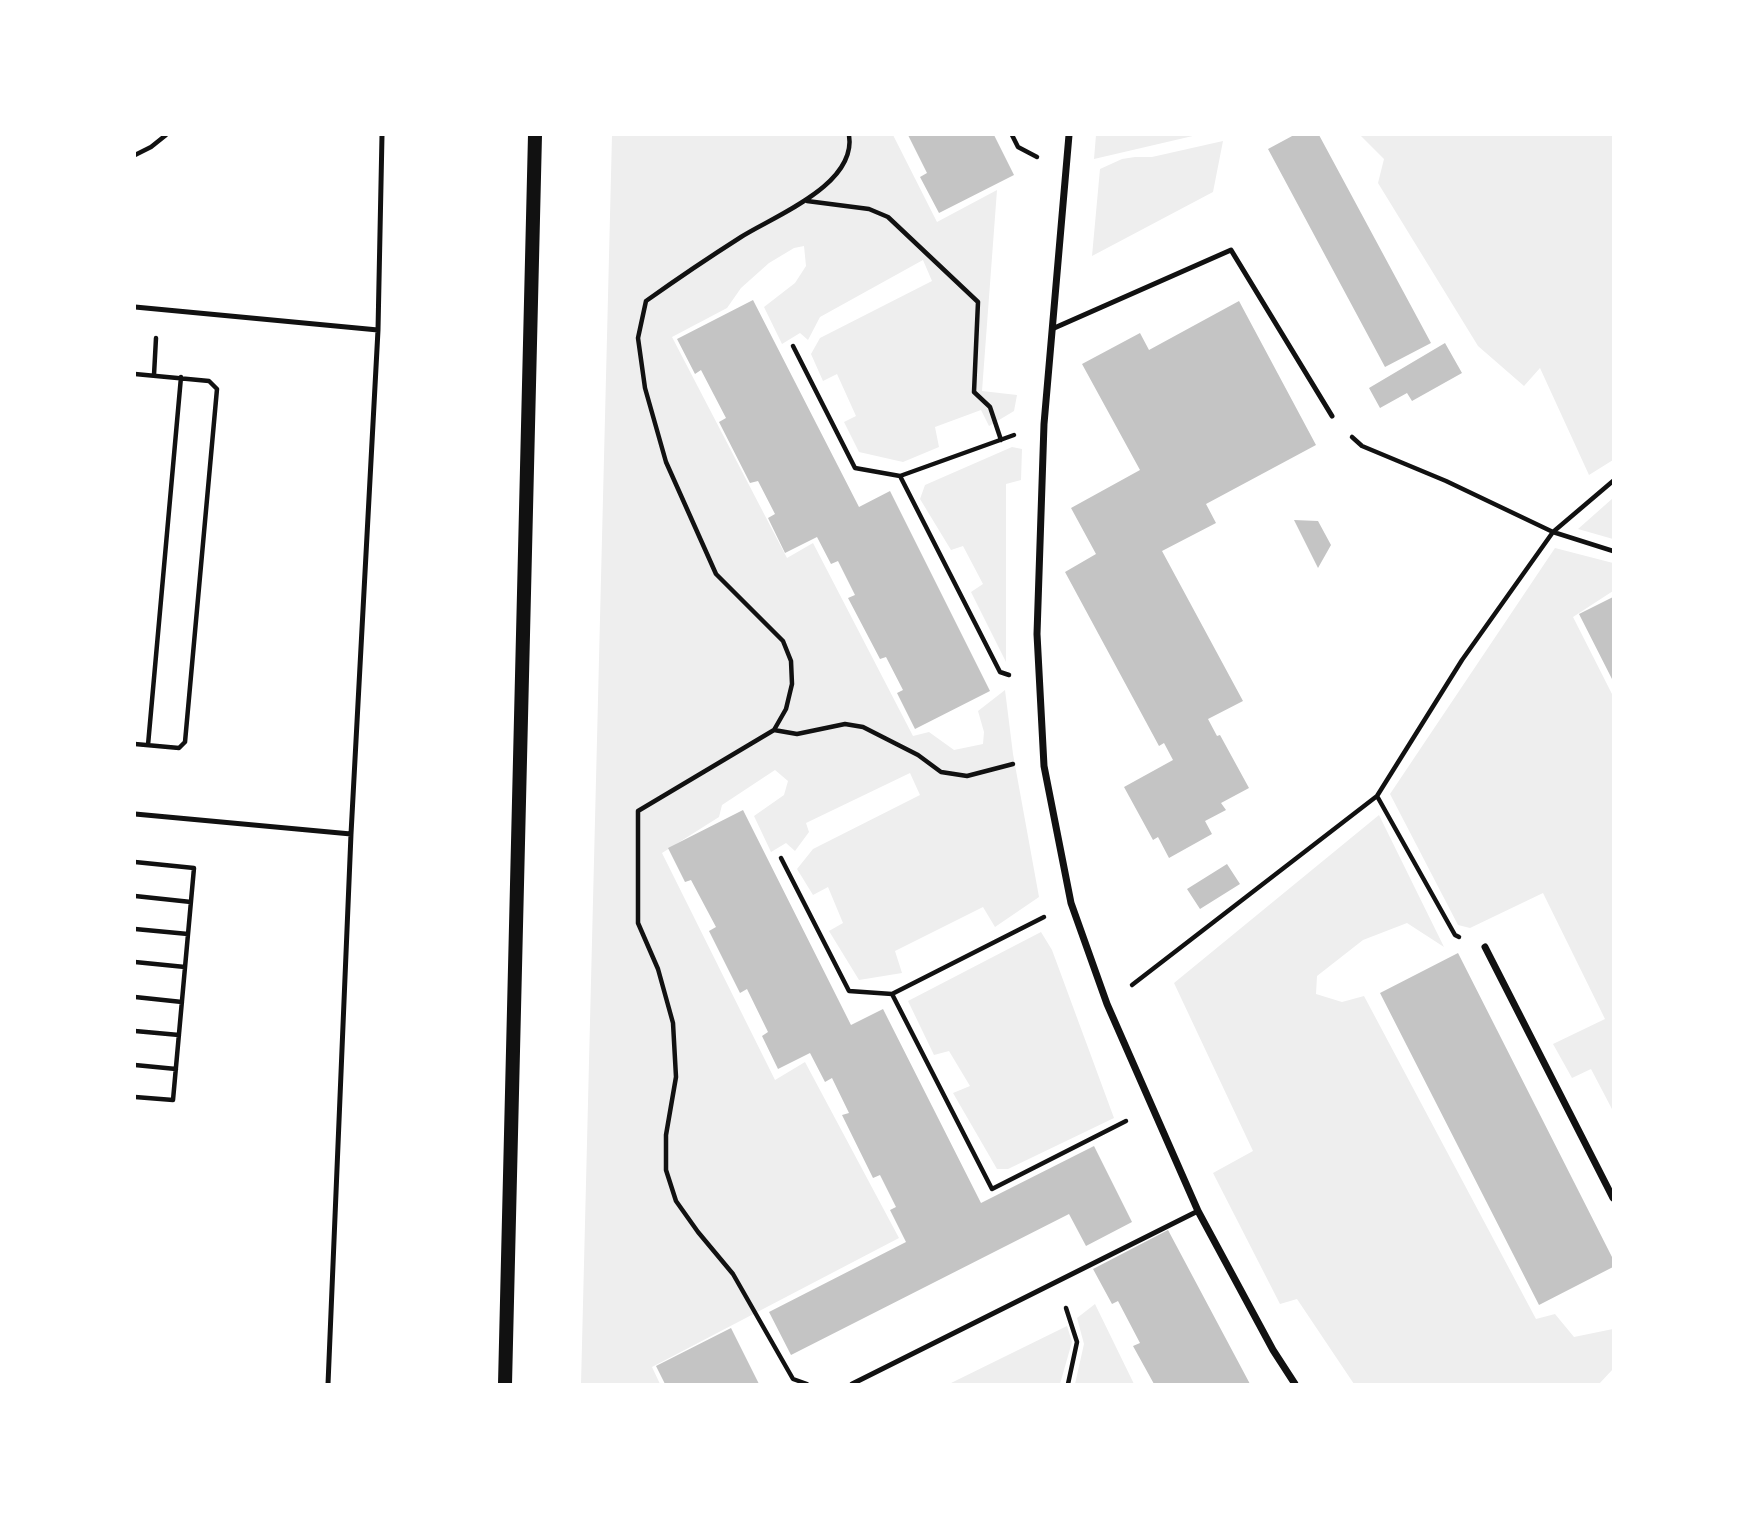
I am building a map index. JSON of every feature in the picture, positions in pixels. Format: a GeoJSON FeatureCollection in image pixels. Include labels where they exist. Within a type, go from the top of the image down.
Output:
{"type":"FeatureCollection","features":[{"type":"Feature","properties":{"kind":"main road"},"geometry":{"type":"LineString","coordinates":[[505,1384],[536,135]]}},
{"type":"Feature","properties":{"kind":"street"},"geometry":{"type":"LineString","coordinates":[[1069,135],[1044,424],[1037,634],[1044,757],[1071,903],[1107,1004],[1198,1210],[1273,1350],[1295,1384]]}},
{"type":"Feature","properties":{"kind":"street"},"geometry":{"type":"LineString","coordinates":[[1485,947],[1613,1198]]}},
{"type":"Feature","properties":{"kind":"lane"},"geometry":{"type":"LineString","coordinates":[[328,1384],[351,834],[379,330],[382,135]]}},
{"type":"Feature","properties":{"kind":"lane"},"geometry":{"type":"LineString","coordinates":[[1052,329],[1231,250],[1332,416]]}},
{"type":"Feature","properties":{"kind":"lane"},"geometry":{"type":"LineString","coordinates":[[135,307],[379,330]]}},
{"type":"Feature","properties":{"kind":"lane"},"geometry":{"type":"LineString","coordinates":[[135,814],[351,834]]}},
{"type":"Feature","properties":{"kind":"lane"},"geometry":{"type":"LineString","coordinates":[[852,1384],[1198,1210]]}},
{"type":"Feature","properties":{"kind":"path"},"geometry":{"type":"LineString","coordinates":[[135,156],[166,135]]}},
{"type":"Feature","properties":{"kind":"path"},"geometry":{"type":"LineString","coordinates":[[807,1384],[793,1379],[733,1274],[676,1201],[666,1170],[666,1135],[676,1077],[673,1023],[658,969],[638,923],[638,811],[774,730],[786,709],[792,684],[791,661],[783,641],[716,574],[666,462],[645,388],[638,338],[646,302],[685,273],[751,231],[806,201],[844,162],[849,135]]}},
{"type":"Feature","properties":{"kind":"path"},"geometry":{"type":"LineString","coordinates":[[806,201],[869,209],[888,217],[978,302],[974,392],[990,407],[1001,440]]}},
{"type":"Feature","properties":{"kind":"path"},"geometry":{"type":"LineString","coordinates":[[154,375],[157,309]]}},
{"type":"Feature","properties":{"kind":"path"},"geometry":{"type":"LineString","coordinates":[[793,346],[855,468],[900,476],[1044,424]]}},
{"type":"Feature","properties":{"kind":"path"},"geometry":{"type":"LineString","coordinates":[[135,374],[209,381],[217,388],[185,742],[179,748],[135,744]]}},
{"type":"Feature","properties":{"kind":"path"},"geometry":{"type":"LineString","coordinates":[[148,745],[181,377]]}},
{"type":"Feature","properties":{"kind":"path"},"geometry":{"type":"LineString","coordinates":[[1332,416],[1362,446],[1446,481],[1553,532],[1613,551]]}},
{"type":"Feature","properties":{"kind":"path"},"geometry":{"type":"LineString","coordinates":[[900,476],[1000,672],[1040,684]]}},
{"type":"Feature","properties":{"kind":"path"},"geometry":{"type":"LineString","coordinates":[[1107,1004],[1377,796],[1462,660],[1553,532],[1613,481]]}},
{"type":"Feature","properties":{"kind":"path"},"geometry":{"type":"LineString","coordinates":[[774,730],[797,734],[845,724],[863,727],[918,755],[942,772],[967,776],[1044,757]]}},
{"type":"Feature","properties":{"kind":"path"},"geometry":{"type":"LineString","coordinates":[[1377,796],[1455,935],[1485,947]]}},
{"type":"Feature","properties":{"kind":"path"},"geometry":{"type":"LineString","coordinates":[[781,858],[849,992],[892,994],[1071,903]]}},
{"type":"Feature","properties":{"kind":"path"},"geometry":{"type":"LineString","coordinates":[[135,862],[194,868],[173,1100],[135,1097]]}},
{"type":"Feature","properties":{"kind":"path"},"geometry":{"type":"LineString","coordinates":[[135,897],[191,902]]}},
{"type":"Feature","properties":{"kind":"path"},"geometry":{"type":"LineString","coordinates":[[135,929],[188,934]]}},
{"type":"Feature","properties":{"kind":"path"},"geometry":{"type":"LineString","coordinates":[[135,962],[185,967]]}},
{"type":"Feature","properties":{"kind":"path"},"geometry":{"type":"LineString","coordinates":[[892,994],[992,1189],[1152,1108]]}},
{"type":"Feature","properties":{"kind":"path"},"geometry":{"type":"LineString","coordinates":[[135,997],[182,1002]]}},
{"type":"Feature","properties":{"kind":"path"},"geometry":{"type":"LineString","coordinates":[[135,1031],[179,1035]]}},
{"type":"Feature","properties":{"kind":"path"},"geometry":{"type":"LineString","coordinates":[[135,1065],[176,1069]]}},
{"type":"Feature","properties":{"kind":"path"},"geometry":{"type":"LineString","coordinates":[[1057,1281],[1077,1342],[1068,1384]]}},
{"type":"Feature","properties":{"kind":"shaded area"},"geometry":{"type":"Polygon","coordinates":[[[612,135],[893,135],[937,222],[997,190],[982,391],[1017,395],[1014,411],[989,426],[981,410],[935,427],[939,447],[903,462],[859,452],[844,422],[856,416],[837,374],[823,381],[811,354],[820,338],[932,281],[923,260],[820,317],[808,340],[800,333],[782,344],[764,307],[795,283],[806,266],[804,246],[794,248],[769,263],[741,288],[727,308],[672,337],[787,558],[813,543],[913,736],[929,732],[954,750],[983,744],[984,732],[978,711],[1005,690],[1013,754],[1039,897],[995,927],[983,907],[895,951],[902,973],[859,980],[829,931],[843,923],[828,887],[813,895],[797,869],[813,849],[920,795],[910,773],[806,823],[809,832],[795,851],[786,843],[771,852],[754,816],[784,795],[788,781],[775,770],[722,805],[719,817],[662,853],[775,1080],[805,1062],[899,1238],[652,1367],[660,1384],[581,1384],[612,135]]]}},
{"type":"Feature","properties":{"kind":"shaded area"},"geometry":{"type":"Polygon","coordinates":[[[1096,135],[1197,135],[1094,159],[1096,135]]]}},
{"type":"Feature","properties":{"kind":"shaded area"},"geometry":{"type":"Polygon","coordinates":[[[1360,135],[1613,135],[1613,460],[1589,475],[1540,368],[1524,386],[1478,346],[1378,183],[1384,159],[1360,135]]]}},
{"type":"Feature","properties":{"kind":"shaded area"},"geometry":{"type":"Polygon","coordinates":[[[1223,141],[1213,192],[1092,256],[1100,169],[1122,159],[1152,157],[1223,141]]]}},
{"type":"Feature","properties":{"kind":"shaded area"},"geometry":{"type":"Polygon","coordinates":[[[1012,447],[1022,449],[1021,480],[1006,484],[1006,662],[971,592],[983,584],[963,546],[951,550],[920,499],[925,485],[1012,447]]]}},
{"type":"Feature","properties":{"kind":"shaded area"},"geometry":{"type":"Polygon","coordinates":[[[1613,498],[1613,539],[1578,529],[1613,498]]]}},
{"type":"Feature","properties":{"kind":"shaded area"},"geometry":{"type":"Polygon","coordinates":[[[1555,548],[1613,563],[1613,591],[1573,617],[1613,696],[1613,1111],[1591,1069],[1572,1078],[1553,1044],[1605,1019],[1543,893],[1470,928],[1458,925],[1390,794],[1555,548]]]}},
{"type":"Feature","properties":{"kind":"shaded area"},"geometry":{"type":"Polygon","coordinates":[[[1379,815],[1444,947],[1407,923],[1363,940],[1317,976],[1316,994],[1342,1002],[1364,996],[1536,1319],[1555,1314],[1574,1337],[1613,1329],[1613,1369],[1599,1384],[1354,1384],[1297,1299],[1280,1304],[1213,1173],[1253,1151],[1174,983],[1379,815]]]}},
{"type":"Feature","properties":{"kind":"shaded area"},"geometry":{"type":"Polygon","coordinates":[[[1041,932],[1052,950],[1114,1118],[1008,1169],[997,1169],[953,1093],[970,1086],[949,1051],[934,1055],[908,1001],[1041,932]]]}},
{"type":"Feature","properties":{"kind":"shaded area"},"geometry":{"type":"Polygon","coordinates":[[[1095,1304],[1134,1384],[1075,1384],[1084,1344],[1077,1318],[1095,1304]]]}},
{"type":"Feature","properties":{"kind":"shaded area"},"geometry":{"type":"Polygon","coordinates":[[[1067,1326],[1072,1342],[1060,1384],[949,1384],[1067,1326]]]}},
{"type":"Feature","properties":{"kind":"building"},"geometry":{"type":"Polygon","coordinates":[[[908,135],[994,135],[1014,175],[939,213],[920,177],[927,173],[908,135]]]}},
{"type":"Feature","properties":{"kind":"building"},"geometry":{"type":"Polygon","coordinates":[[[1294,135],[1319,135],[1431,343],[1385,367],[1268,149],[1294,135]]]}},
{"type":"Feature","properties":{"kind":"building"},"geometry":{"type":"Polygon","coordinates":[[[753,300],[859,507],[890,491],[990,691],[915,729],[897,693],[903,690],[886,657],[880,659],[848,598],[855,595],[838,561],[831,564],[817,537],[785,553],[768,518],[775,514],[758,481],[750,483],[719,422],[726,418],[701,370],[695,374],[677,339],[753,300]]]}},
{"type":"Feature","properties":{"kind":"building"},"geometry":{"type":"Polygon","coordinates":[[[1239,301],[1316,445],[1206,504],[1216,523],[1162,551],[1243,701],[1208,719],[1217,736],[1220,735],[1249,788],[1221,803],[1226,810],[1205,821],[1212,834],[1169,858],[1158,837],[1153,840],[1124,787],[1173,760],[1164,743],[1159,746],[1065,572],[1096,554],[1071,508],[1140,470],[1082,364],[1140,333],[1149,350],[1239,301]]]}},
{"type":"Feature","properties":{"kind":"building"},"geometry":{"type":"Polygon","coordinates":[[[1445,343],[1462,373],[1412,401],[1407,393],[1380,408],[1369,388],[1445,343]]]}},
{"type":"Feature","properties":{"kind":"building"},"geometry":{"type":"Polygon","coordinates":[[[1294,520],[1318,521],[1331,545],[1318,568],[1294,520]]]}},
{"type":"Feature","properties":{"kind":"building"},"geometry":{"type":"Polygon","coordinates":[[[1613,597],[1613,681],[1579,614],[1613,597]]]}},
{"type":"Feature","properties":{"kind":"building"},"geometry":{"type":"Polygon","coordinates":[[[743,810],[851,1025],[883,1009],[981,1203],[1094,1146],[1132,1222],[1086,1246],[1069,1214],[791,1355],[769,1312],[906,1242],[890,1210],[896,1207],[880,1175],[873,1178],[842,1115],[849,1113],[832,1078],[825,1082],[810,1053],[778,1069],[762,1036],[768,1032],[747,989],[740,993],[709,931],[716,927],[691,880],[685,882],[668,848],[743,810]]]}},
{"type":"Feature","properties":{"kind":"building"},"geometry":{"type":"Polygon","coordinates":[[[1227,864],[1240,884],[1200,909],[1187,889],[1227,864]]]}},
{"type":"Feature","properties":{"kind":"building"},"geometry":{"type":"Polygon","coordinates":[[[1458,953],[1613,1259],[1613,1267],[1539,1305],[1380,993],[1458,953]]]}},
{"type":"Feature","properties":{"kind":"building"},"geometry":{"type":"Polygon","coordinates":[[[1168,1230],[1250,1384],[1154,1384],[1133,1346],[1140,1343],[1118,1301],[1112,1304],[1093,1269],[1168,1230]]]}},
{"type":"Feature","properties":{"kind":"building"},"geometry":{"type":"Polygon","coordinates":[[[731,1328],[759,1384],[665,1384],[656,1366],[731,1328]]]}}]}
